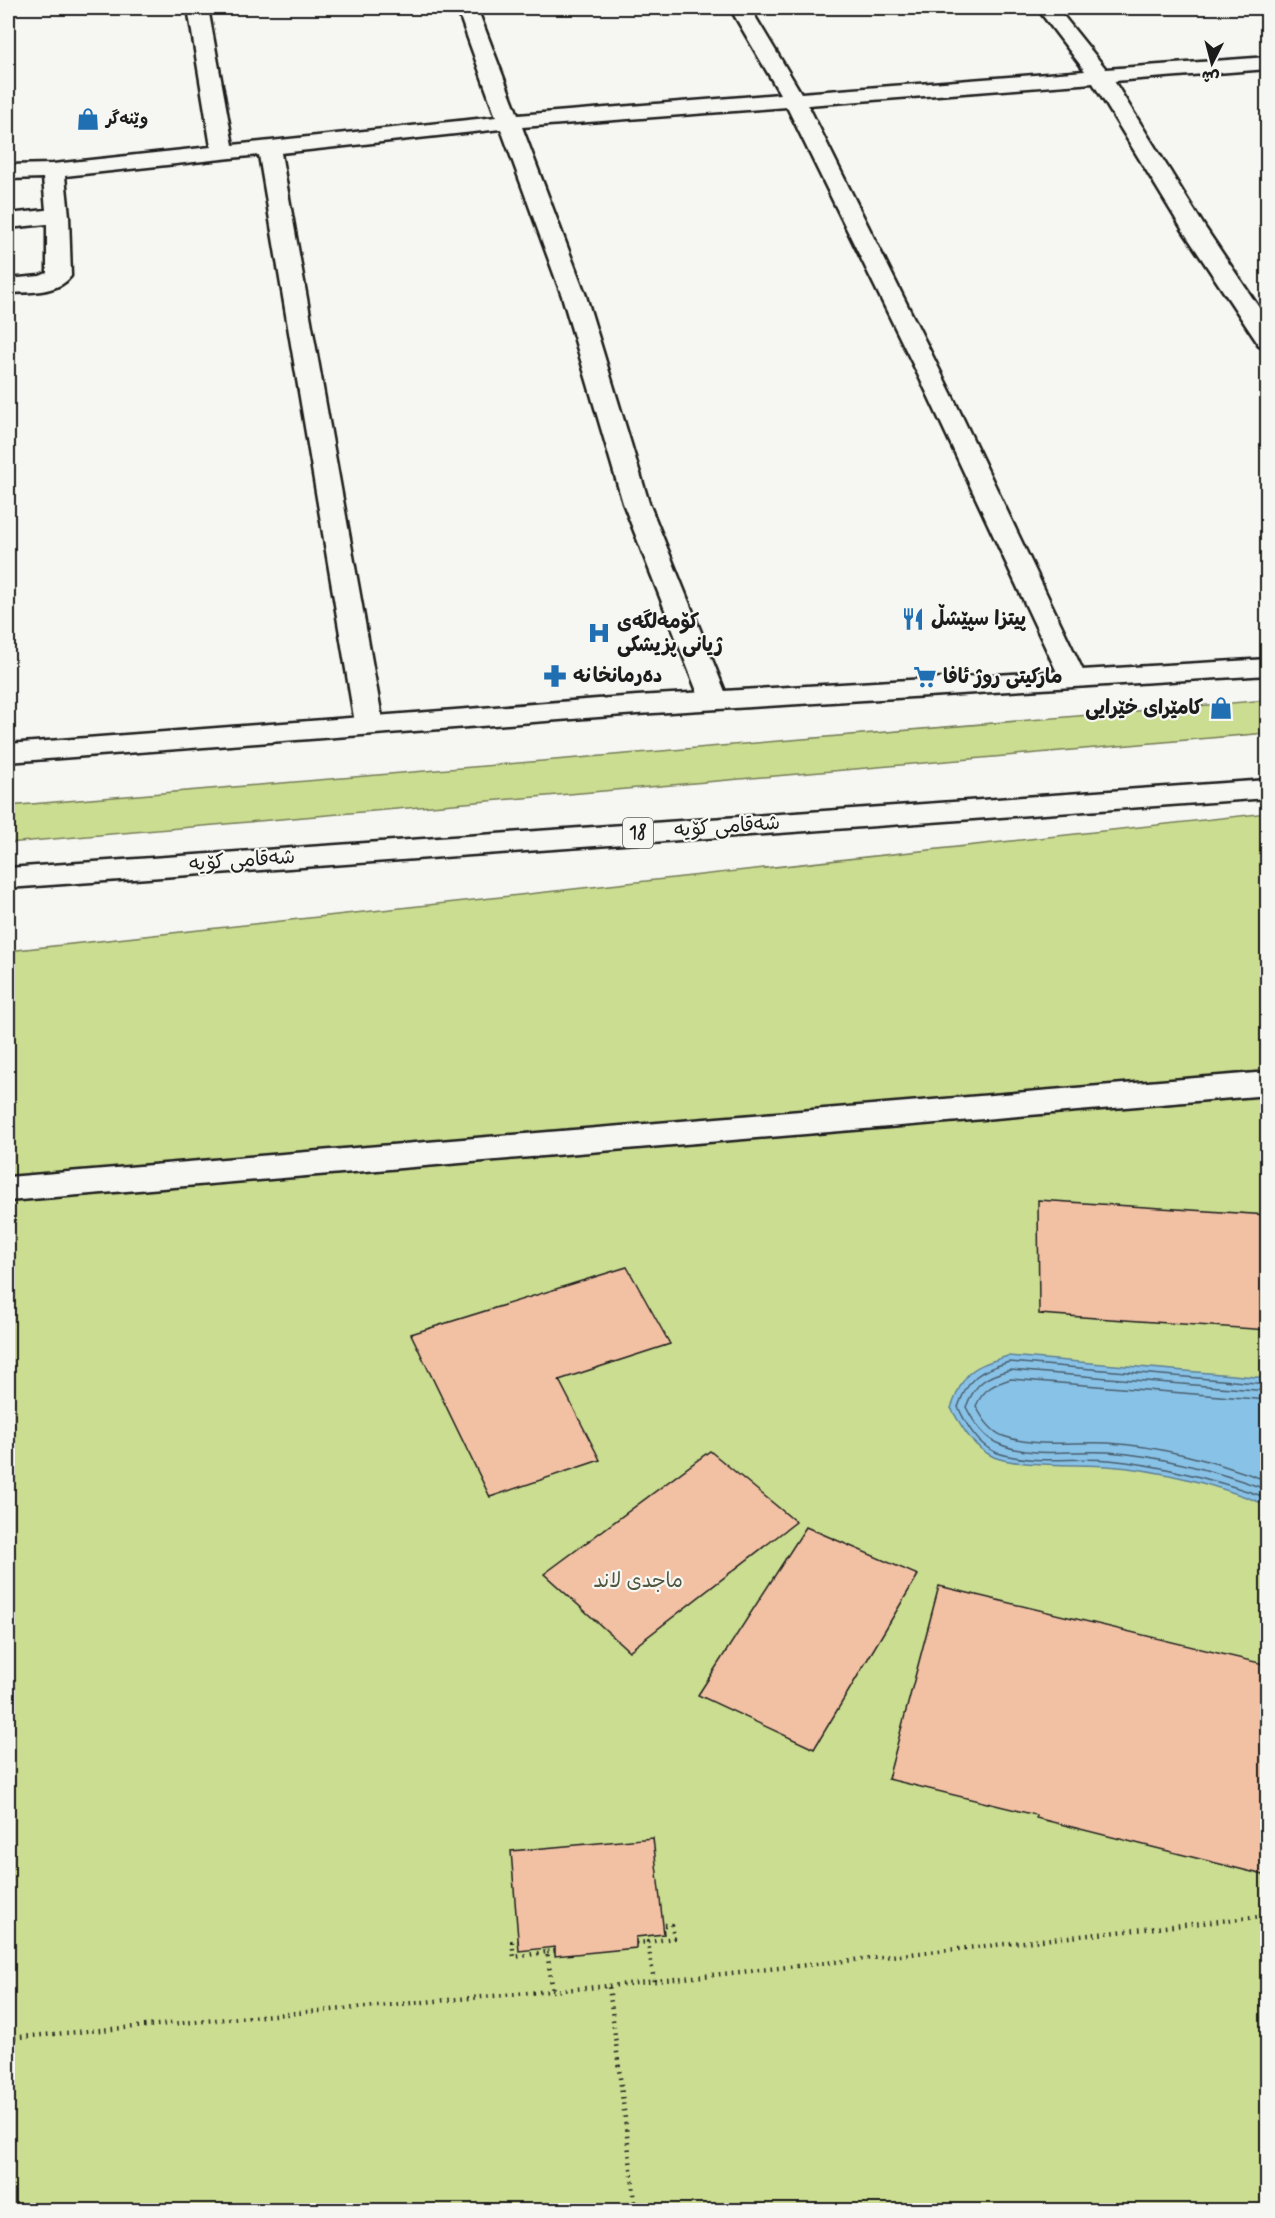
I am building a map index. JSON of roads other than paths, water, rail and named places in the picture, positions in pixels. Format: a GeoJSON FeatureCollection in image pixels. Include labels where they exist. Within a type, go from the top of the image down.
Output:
{"type":"FeatureCollection","features":[{"type":"Feature","properties":{"kind":"main road"},"geometry":{"type":"LineString","coordinates":[[198,8],[223,153]]}},
{"type":"Feature","properties":{"kind":"main road"},"geometry":{"type":"LineString","coordinates":[[466,8],[574,296],[636,503],[714,699]]}},
{"type":"Feature","properties":{"kind":"main road"},"geometry":{"type":"LineString","coordinates":[[740,8],[820,146],[1072,677]]}},
{"type":"Feature","properties":{"kind":"main road"},"geometry":{"type":"LineString","coordinates":[[1047,8],[1099,75],[1194,229],[1268,340]]}},
{"type":"Feature","properties":{"kind":"main road"},"geometry":{"type":"LineString","coordinates":[[8,172],[53,171],[508,122],[1268,63]]}},
{"type":"Feature","properties":{"kind":"main road"},"geometry":{"type":"LineString","coordinates":[[269,149],[369,723]]}},
{"type":"Feature","properties":{"kind":"main road"},"geometry":{"type":"LineString","coordinates":[[8,286],[43,283],[59,276],[58,216],[53,171]]}},
{"type":"Feature","properties":{"kind":"main road"},"geometry":{"type":"LineString","coordinates":[[8,221],[58,216]]}},
{"type":"Feature","properties":{"kind":"main road"},"geometry":{"type":"LineString","coordinates":[[8,753],[369,723],[714,699],[1268,667]]}},
{"type":"Feature","properties":{"kind":"main road","name":"شەقامی کۆیە"},"geometry":{"type":"LineString","coordinates":[[8,878],[1268,789]]}},
{"type":"Feature","properties":{"kind":"main road"},"geometry":{"type":"LineString","coordinates":[[8,1189],[1268,1083]]}},
{"type":"Feature","properties":{"kind":"water"},"geometry":{"type":"Polygon","coordinates":[[[1008,1356],[1267,1378],[1267,1505],[1209,1485],[1148,1471],[1107,1466],[1015,1462],[1002,1460],[985,1452],[973,1441],[951,1408],[961,1385],[971,1372],[977,1367],[1008,1356]]]}},
{"type":"Feature","properties":{"kind":"place","name":"وێنەگر"},"geometry":{"type":"Point","coordinates":[88,119]}},
{"type":"Feature","properties":{"kind":"place","name":"پیتزا سپێشڵ"},"geometry":{"type":"Point","coordinates":[913,619]}},
{"type":"Feature","properties":{"kind":"place","name":"کۆمەلگەی ژیانی پزیشکی"},"geometry":{"type":"Point","coordinates":[599,633]}},
{"type":"Feature","properties":{"kind":"place","name":"دەرمانخانە"},"geometry":{"type":"Point","coordinates":[555,676]}},
{"type":"Feature","properties":{"kind":"place","name":"ماركيتى روژ ئافا"},"geometry":{"type":"Point","coordinates":[925,677]}},
{"type":"Feature","properties":{"kind":"place","name":"كامێرای خێرایی"},"geometry":{"type":"Point","coordinates":[1221,708]}},
{"type":"Feature","properties":{"kind":"park label","name":"ماجدی لاند"},"geometry":{"type":"Point","coordinates":[638,1581]}}]}
